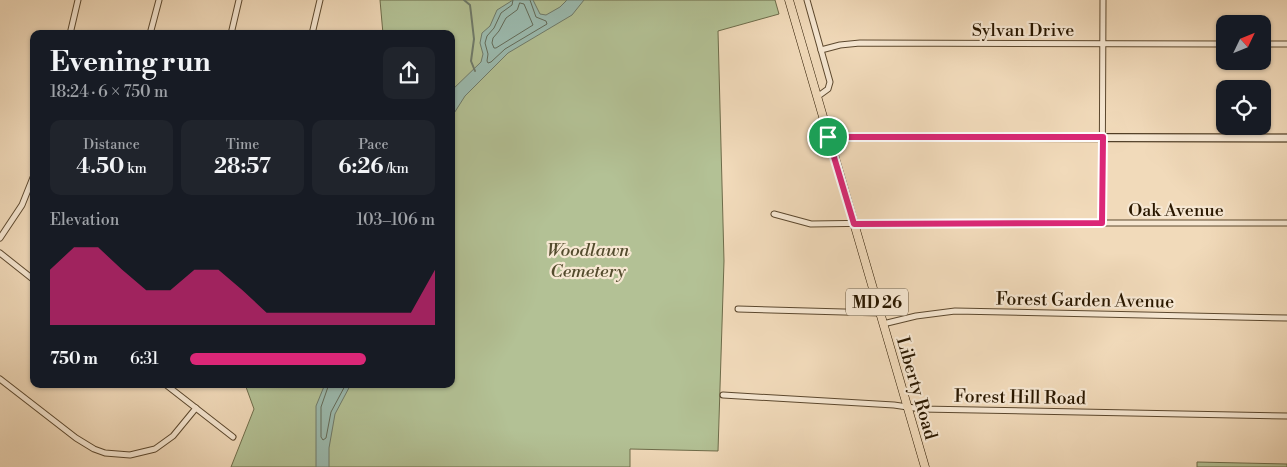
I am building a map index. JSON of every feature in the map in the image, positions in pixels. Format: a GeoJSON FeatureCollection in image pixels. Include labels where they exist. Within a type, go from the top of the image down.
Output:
{"type":"FeatureCollection","features":[{"type":"Feature","properties":{"kind":"main road","name":"Liberty Road"},"geometry":{"type":"LineString","coordinates":[[789,0],[925,467]]}},
{"type":"Feature","properties":{"kind":"main road"},"geometry":{"type":"LineString","coordinates":[[828,137],[1287,138]]}},
{"type":"Feature","properties":{"kind":"street"},"geometry":{"type":"LineString","coordinates":[[71,30],[78,0]]}},
{"type":"Feature","properties":{"kind":"street"},"geometry":{"type":"LineString","coordinates":[[151,30],[159,0]]}},
{"type":"Feature","properties":{"kind":"street"},"geometry":{"type":"LineString","coordinates":[[232,30],[239,0]]}},
{"type":"Feature","properties":{"kind":"street"},"geometry":{"type":"LineString","coordinates":[[313,30],[320,0]]}},
{"type":"Feature","properties":{"kind":"street"},"geometry":{"type":"LineString","coordinates":[[807,0],[830,82],[828,89],[817,97]]}},
{"type":"Feature","properties":{"kind":"street"},"geometry":{"type":"LineString","coordinates":[[1102,223],[1103,0]]}},
{"type":"Feature","properties":{"kind":"street","name":"Sylvan Drive"},"geometry":{"type":"LineString","coordinates":[[821,50],[840,45],[860,43],[1216,44]]}},
{"type":"Feature","properties":{"kind":"street"},"geometry":{"type":"LineString","coordinates":[[1271,44],[1287,44]]}},
{"type":"Feature","properties":{"kind":"street"},"geometry":{"type":"LineString","coordinates":[[0,238],[22,205],[30,185]]}},
{"type":"Feature","properties":{"kind":"street","name":"Oak Avenue"},"geometry":{"type":"LineString","coordinates":[[774,214],[811,224],[1287,223]]}},
{"type":"Feature","properties":{"kind":"street"},"geometry":{"type":"LineString","coordinates":[[0,253],[30,277]]}},
{"type":"Feature","properties":{"kind":"street"},"geometry":{"type":"LineString","coordinates":[[738,309],[880,313]]}},
{"type":"Feature","properties":{"kind":"street","name":"Forest Garden Avenue"},"geometry":{"type":"LineString","coordinates":[[883,324],[916,316],[955,311],[1287,318]]}},
{"type":"Feature","properties":{"kind":"street"},"geometry":{"type":"LineString","coordinates":[[0,379],[76,438],[94,449],[105,453],[130,455],[155,448],[173,436],[196,408]]}},
{"type":"Feature","properties":{"kind":"street"},"geometry":{"type":"LineString","coordinates":[[170,388],[233,437]]}},
{"type":"Feature","properties":{"kind":"street","name":"Forest Hill Road"},"geometry":{"type":"LineString","coordinates":[[722,395],[907,406],[921,409],[1287,416]]}},
{"type":"Feature","properties":{"kind":"green space","name":"Woodlawn Cemetery"},"geometry":{"type":"Polygon","coordinates":[[[380,0],[775,0],[779,14],[718,31],[724,261],[718,451],[630,449],[630,467],[231,467],[254,409],[246,388],[455,388],[455,30],[383,30],[380,0]]]}},
{"type":"Feature","properties":{"kind":"green space"},"geometry":{"type":"Polygon","coordinates":[[[1197,462],[1287,464],[1287,467],[1197,467],[1197,462]]]}},
{"type":"Feature","properties":{"kind":"water"},"geometry":{"type":"Polygon","coordinates":[[[513,0],[533,0],[540,14],[546,15],[560,7],[567,0],[584,0],[572,15],[508,53],[465,96],[455,112],[455,87],[481,62],[483,54],[480,43],[482,33],[490,26],[497,10],[513,0]]]}},
{"type":"Feature","properties":{"kind":"water"},"geometry":{"type":"Polygon","coordinates":[[[323,388],[349,388],[335,414],[329,448],[329,467],[316,467],[316,406],[323,388]]]}},
{"type":"Feature","properties":{"kind":"waterway"},"geometry":{"type":"LineString","coordinates":[[464,0],[470,5],[474,39],[471,61],[475,71]]}},
{"type":"Feature","properties":{"kind":"route"},"geometry":{"type":"LineString","coordinates":[[828,137],[1103,137],[1102,223],[854,224],[828,137]]}}]}
